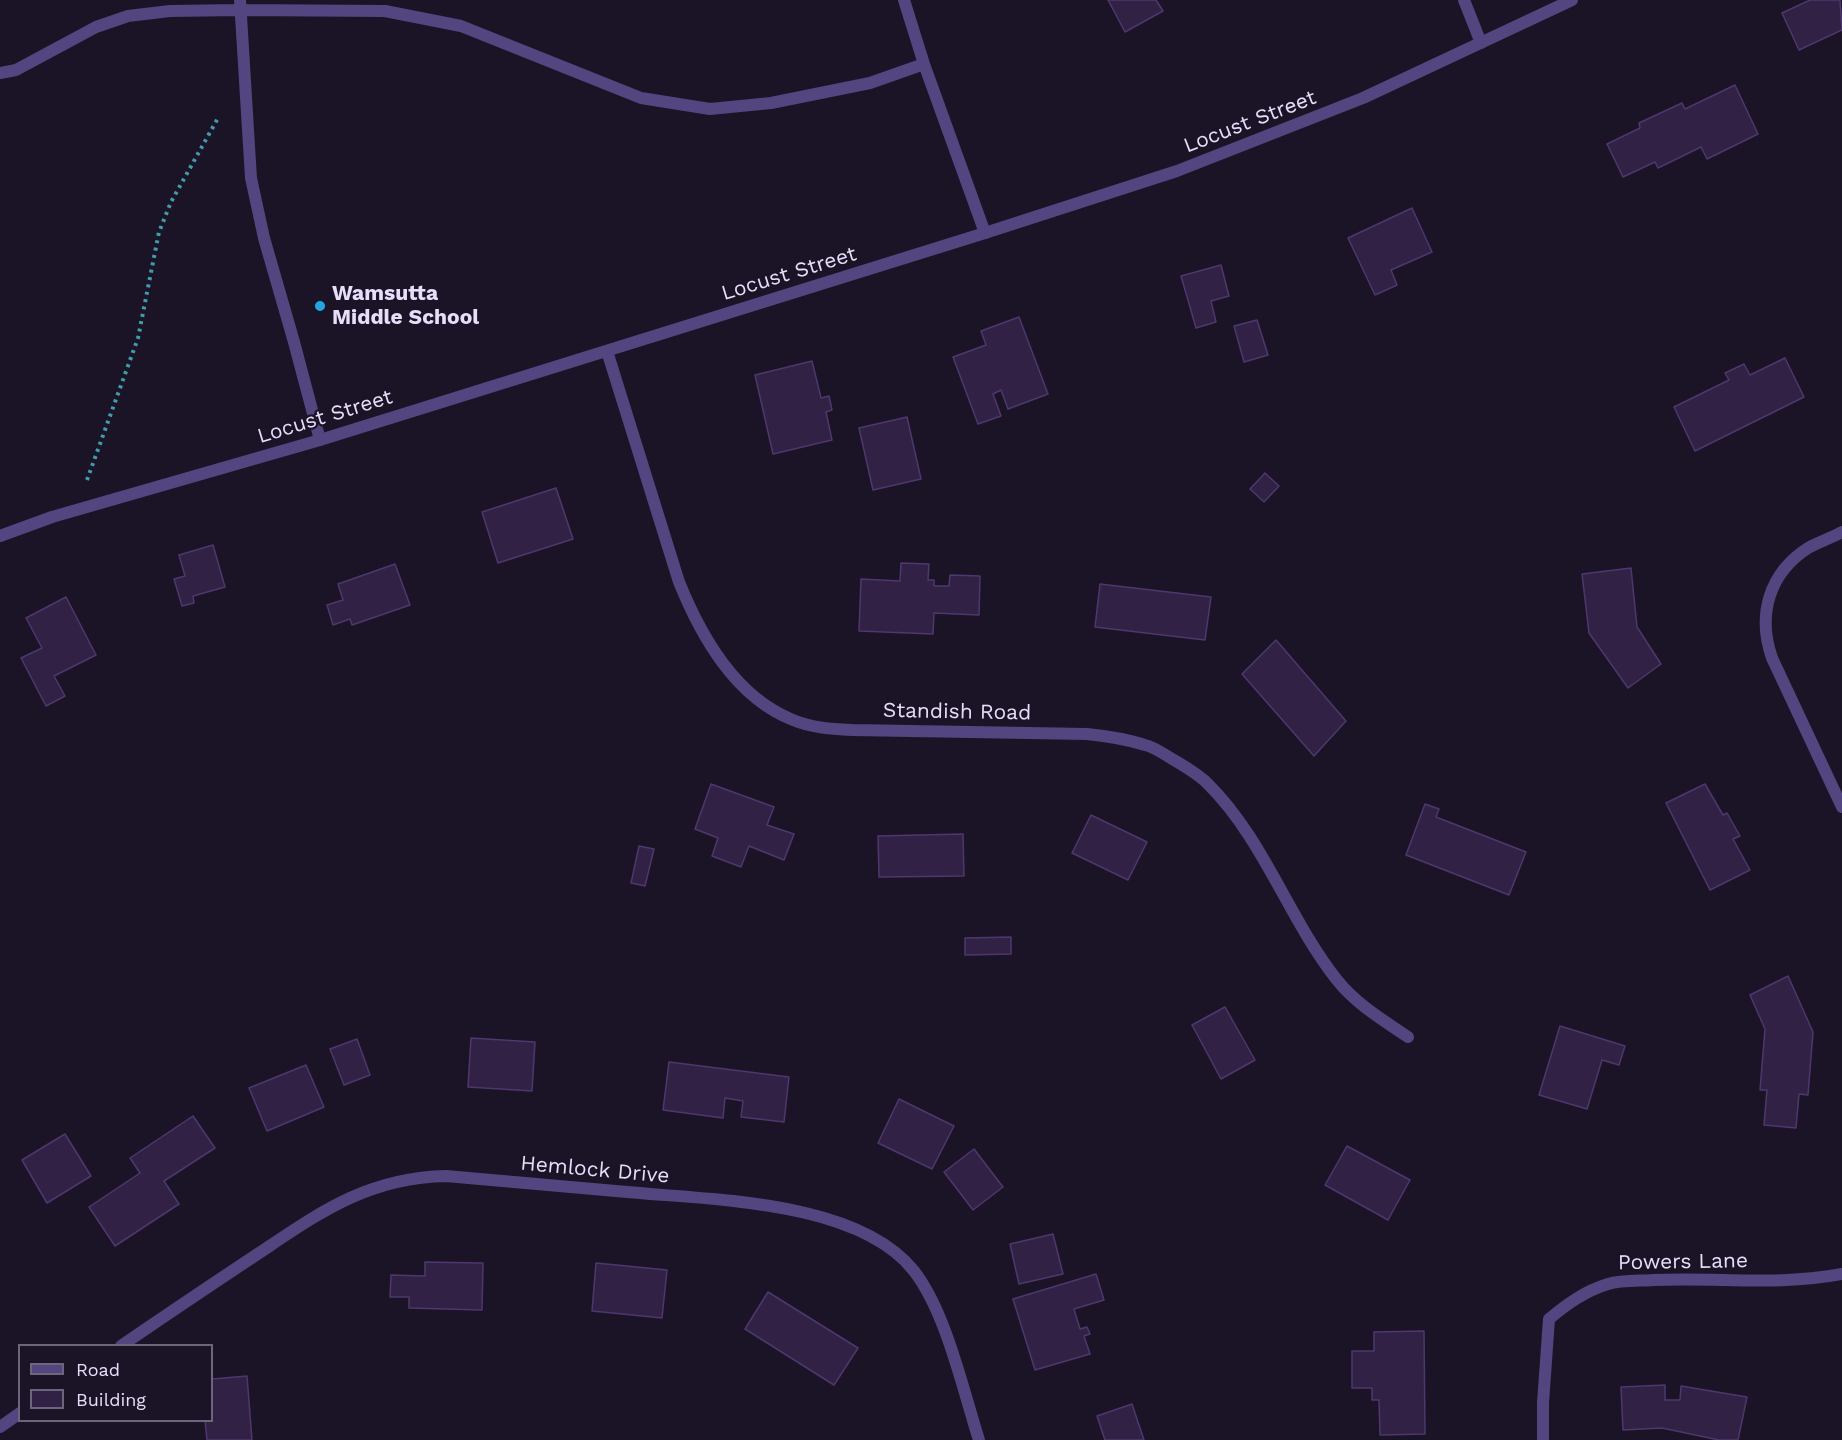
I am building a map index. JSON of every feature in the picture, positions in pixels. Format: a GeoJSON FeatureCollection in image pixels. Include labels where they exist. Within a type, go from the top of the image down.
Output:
{"type":"FeatureCollection","features":[{"type":"Feature","properties":{"kind":"street"},"geometry":{"type":"LineString","coordinates":[[904,0],[924,64],[985,233]]}},
{"type":"Feature","properties":{"kind":"street"},"geometry":{"type":"LineString","coordinates":[[1464,0],[1481,43]]}},
{"type":"Feature","properties":{"kind":"street","name":"Locust Street"},"geometry":{"type":"LineString","coordinates":[[0,536],[52,517],[320,440],[607,351],[1177,171],[1363,98],[1572,0]]}},
{"type":"Feature","properties":{"kind":"street"},"geometry":{"type":"LineString","coordinates":[[0,73],[16,69],[96,27],[128,16],[240,5],[385,11],[461,26],[640,98],[710,109],[771,103],[870,83],[924,64]]}},
{"type":"Feature","properties":{"kind":"street"},"geometry":{"type":"LineString","coordinates":[[240,5],[251,178],[264,238],[320,440]]}},
{"type":"Feature","properties":{"kind":"street","name":"Standish Road"},"geometry":{"type":"LineString","coordinates":[[607,351],[686,599],[716,654],[751,692],[771,709],[794,721],[821,728],[1087,734],[1148,745],[1205,781],[1230,808],[1248,833],[1318,953],[1339,982],[1366,1009],[1408,1037]]}},
{"type":"Feature","properties":{"kind":"street"},"geometry":{"type":"LineString","coordinates":[[1842,532],[1810,547],[1785,567],[1769,594],[1765,625],[1772,658],[1842,807]]}},
{"type":"Feature","properties":{"kind":"street","name":"Hemlock Drive"},"geometry":{"type":"LineString","coordinates":[[124,1344],[315,1216],[356,1194],[401,1179],[446,1176],[755,1203],[825,1219],[857,1230],[888,1248],[914,1271],[944,1329],[979,1440]]}},
{"type":"Feature","properties":{"kind":"street","name":"Powers Lane"},"geometry":{"type":"LineString","coordinates":[[1544,1440],[1542,1403],[1549,1319],[1570,1301],[1590,1290],[1611,1283],[1666,1280],[1780,1280],[1842,1274]]}},
{"type":"Feature","properties":{"kind":"street"},"geometry":{"type":"LineString","coordinates":[[0,1427],[18,1414]]}},
{"type":"Feature","properties":{"kind":"path"},"geometry":{"type":"LineString","coordinates":[[87,480],[138,338],[159,232],[171,202],[218,118]]}},
{"type":"Feature","properties":{"kind":"building"},"geometry":{"type":"Polygon","coordinates":[[[1108,0],[1156,0],[1163,11],[1125,32],[1108,0]]]}},
{"type":"Feature","properties":{"kind":"building"},"geometry":{"type":"Polygon","coordinates":[[[1810,0],[1840,0],[1842,30],[1799,50],[1782,13],[1810,0]]]}},
{"type":"Feature","properties":{"kind":"building"},"geometry":{"type":"Polygon","coordinates":[[[1735,85],[1758,134],[1707,159],[1701,147],[1658,168],[1655,162],[1623,177],[1607,144],[1640,128],[1639,123],[1682,103],[1685,109],[1735,85]]]}},
{"type":"Feature","properties":{"kind":"building"},"geometry":{"type":"Polygon","coordinates":[[[1412,208],[1432,252],[1391,270],[1397,285],[1375,295],[1348,238],[1412,208]]]}},
{"type":"Feature","properties":{"kind":"building"},"geometry":{"type":"Polygon","coordinates":[[[1221,265],[1229,296],[1211,301],[1216,322],[1196,328],[1181,276],[1221,265]]]}},
{"type":"Feature","properties":{"kind":"building"},"geometry":{"type":"Polygon","coordinates":[[[1019,317],[1048,394],[1008,409],[1001,390],[993,394],[1001,416],[978,424],[953,357],[986,345],[981,331],[1019,317]]]}},
{"type":"Feature","properties":{"kind":"building"},"geometry":{"type":"Polygon","coordinates":[[[1257,320],[1268,355],[1244,362],[1234,326],[1257,320]]]}},
{"type":"Feature","properties":{"kind":"building"},"geometry":{"type":"Polygon","coordinates":[[[1785,358],[1804,397],[1695,451],[1674,407],[1729,380],[1725,373],[1744,364],[1750,375],[1785,358]]]}},
{"type":"Feature","properties":{"kind":"building"},"geometry":{"type":"Polygon","coordinates":[[[812,361],[821,398],[829,396],[832,410],[826,412],[832,440],[773,454],[755,375],[812,361]]]}},
{"type":"Feature","properties":{"kind":"building"},"geometry":{"type":"Polygon","coordinates":[[[907,417],[921,479],[873,490],[859,428],[907,417]]]}},
{"type":"Feature","properties":{"kind":"building"},"geometry":{"type":"Polygon","coordinates":[[[1265,473],[1279,486],[1264,502],[1250,489],[1265,473]]]}},
{"type":"Feature","properties":{"kind":"building"},"geometry":{"type":"Polygon","coordinates":[[[556,488],[573,539],[498,563],[482,512],[556,488]]]}},
{"type":"Feature","properties":{"kind":"building"},"geometry":{"type":"Polygon","coordinates":[[[213,545],[225,587],[193,596],[194,603],[182,606],[174,579],[185,576],[179,555],[213,545]]]}},
{"type":"Feature","properties":{"kind":"building"},"geometry":{"type":"Polygon","coordinates":[[[901,563],[929,564],[928,580],[934,580],[934,586],[949,586],[950,575],[980,576],[979,615],[934,613],[933,634],[859,631],[861,579],[900,581],[901,563]]]}},
{"type":"Feature","properties":{"kind":"building"},"geometry":{"type":"Polygon","coordinates":[[[395,564],[410,605],[352,625],[350,619],[333,625],[327,605],[343,600],[338,584],[395,564]]]}},
{"type":"Feature","properties":{"kind":"building"},"geometry":{"type":"Polygon","coordinates":[[[1631,568],[1637,627],[1661,664],[1628,688],[1589,633],[1582,574],[1631,568]]]}},
{"type":"Feature","properties":{"kind":"building"},"geometry":{"type":"Polygon","coordinates":[[[1100,584],[1211,597],[1205,640],[1095,627],[1100,584]]]}},
{"type":"Feature","properties":{"kind":"building"},"geometry":{"type":"Polygon","coordinates":[[[66,597],[96,655],[54,676],[65,696],[46,706],[21,658],[42,648],[26,618],[66,597]]]}},
{"type":"Feature","properties":{"kind":"building"},"geometry":{"type":"Polygon","coordinates":[[[1276,640],[1346,721],[1314,756],[1242,674],[1276,640]]]}},
{"type":"Feature","properties":{"kind":"building"},"geometry":{"type":"Polygon","coordinates":[[[711,784],[774,807],[767,825],[794,834],[784,860],[749,846],[741,867],[712,856],[718,838],[695,829],[711,784]]]}},
{"type":"Feature","properties":{"kind":"building"},"geometry":{"type":"Polygon","coordinates":[[[1705,784],[1723,815],[1727,813],[1740,836],[1733,839],[1750,870],[1710,890],[1666,803],[1705,784]]]}},
{"type":"Feature","properties":{"kind":"building"},"geometry":{"type":"Polygon","coordinates":[[[1425,804],[1439,809],[1436,817],[1526,852],[1509,895],[1406,855],[1425,804]]]}},
{"type":"Feature","properties":{"kind":"building"},"geometry":{"type":"Polygon","coordinates":[[[1091,815],[1147,842],[1128,880],[1072,853],[1091,815]]]}},
{"type":"Feature","properties":{"kind":"building"},"geometry":{"type":"Polygon","coordinates":[[[963,834],[964,876],[879,877],[878,836],[963,834]]]}},
{"type":"Feature","properties":{"kind":"building"},"geometry":{"type":"Polygon","coordinates":[[[639,846],[654,849],[645,886],[631,883],[639,846]]]}},
{"type":"Feature","properties":{"kind":"building"},"geometry":{"type":"Polygon","coordinates":[[[1011,937],[1011,954],[965,955],[965,938],[1011,937]]]}},
{"type":"Feature","properties":{"kind":"building"},"geometry":{"type":"Polygon","coordinates":[[[1788,976],[1813,1032],[1808,1095],[1799,1094],[1796,1128],[1764,1125],[1767,1090],[1760,1090],[1765,1029],[1750,995],[1788,976]]]}},
{"type":"Feature","properties":{"kind":"building"},"geometry":{"type":"Polygon","coordinates":[[[1225,1007],[1255,1060],[1221,1079],[1192,1025],[1225,1007]]]}},
{"type":"Feature","properties":{"kind":"building"},"geometry":{"type":"Polygon","coordinates":[[[1560,1026],[1625,1046],[1619,1065],[1602,1060],[1587,1109],[1539,1095],[1560,1026]]]}},
{"type":"Feature","properties":{"kind":"building"},"geometry":{"type":"Polygon","coordinates":[[[471,1038],[535,1042],[532,1091],[468,1087],[471,1038]]]}},
{"type":"Feature","properties":{"kind":"building"},"geometry":{"type":"Polygon","coordinates":[[[357,1039],[370,1075],[344,1085],[330,1049],[357,1039]]]}},
{"type":"Feature","properties":{"kind":"building"},"geometry":{"type":"Polygon","coordinates":[[[669,1062],[789,1077],[784,1122],[741,1117],[743,1101],[725,1098],[723,1118],[663,1110],[669,1062]]]}},
{"type":"Feature","properties":{"kind":"building"},"geometry":{"type":"Polygon","coordinates":[[[306,1065],[324,1107],[267,1131],[249,1088],[306,1065]]]}},
{"type":"Feature","properties":{"kind":"building"},"geometry":{"type":"Polygon","coordinates":[[[899,1099],[954,1126],[932,1169],[878,1143],[899,1099]]]}},
{"type":"Feature","properties":{"kind":"building"},"geometry":{"type":"Polygon","coordinates":[[[193,1116],[215,1148],[164,1181],[179,1204],[115,1246],[89,1207],[140,1173],[130,1158],[193,1116]]]}},
{"type":"Feature","properties":{"kind":"building"},"geometry":{"type":"Polygon","coordinates":[[[65,1134],[91,1176],[47,1203],[22,1160],[65,1134]]]}},
{"type":"Feature","properties":{"kind":"building"},"geometry":{"type":"Polygon","coordinates":[[[1347,1146],[1410,1180],[1388,1220],[1325,1185],[1347,1146]]]}},
{"type":"Feature","properties":{"kind":"building"},"geometry":{"type":"Polygon","coordinates":[[[974,1149],[1003,1187],[973,1210],[944,1172],[974,1149]]]}},
{"type":"Feature","properties":{"kind":"building"},"geometry":{"type":"Polygon","coordinates":[[[1053,1234],[1063,1274],[1019,1284],[1010,1244],[1053,1234]]]}},
{"type":"Feature","properties":{"kind":"building"},"geometry":{"type":"Polygon","coordinates":[[[425,1262],[483,1263],[482,1310],[409,1308],[409,1297],[390,1297],[391,1275],[425,1276],[425,1262]]]}},
{"type":"Feature","properties":{"kind":"building"},"geometry":{"type":"Polygon","coordinates":[[[596,1263],[667,1270],[662,1318],[592,1311],[596,1263]]]}},
{"type":"Feature","properties":{"kind":"building"},"geometry":{"type":"Polygon","coordinates":[[[1096,1274],[1104,1300],[1074,1309],[1080,1329],[1087,1327],[1090,1334],[1084,1336],[1090,1354],[1035,1370],[1013,1299],[1096,1274]]]}},
{"type":"Feature","properties":{"kind":"building"},"geometry":{"type":"Polygon","coordinates":[[[768,1292],[858,1348],[834,1385],[745,1329],[768,1292]]]}},
{"type":"Feature","properties":{"kind":"building"},"geometry":{"type":"Polygon","coordinates":[[[1424,1331],[1425,1434],[1380,1435],[1379,1400],[1372,1400],[1372,1388],[1352,1388],[1352,1351],[1374,1351],[1374,1332],[1424,1331]]]}},
{"type":"Feature","properties":{"kind":"building"},"geometry":{"type":"Polygon","coordinates":[[[247,1376],[252,1440],[207,1440],[205,1422],[213,1422],[213,1379],[247,1376]]]}},
{"type":"Feature","properties":{"kind":"building"},"geometry":{"type":"Polygon","coordinates":[[[1665,1385],[1665,1400],[1680,1400],[1681,1386],[1747,1397],[1738,1440],[1719,1440],[1662,1428],[1623,1430],[1621,1387],[1665,1385]]]}},
{"type":"Feature","properties":{"kind":"building"},"geometry":{"type":"Polygon","coordinates":[[[1132,1404],[1144,1440],[1105,1440],[1097,1416],[1132,1404]]]}},
{"type":"Feature","properties":{"kind":"place","name":"Wamsutta Middle School"},"geometry":{"type":"Point","coordinates":[320,306]}}]}
